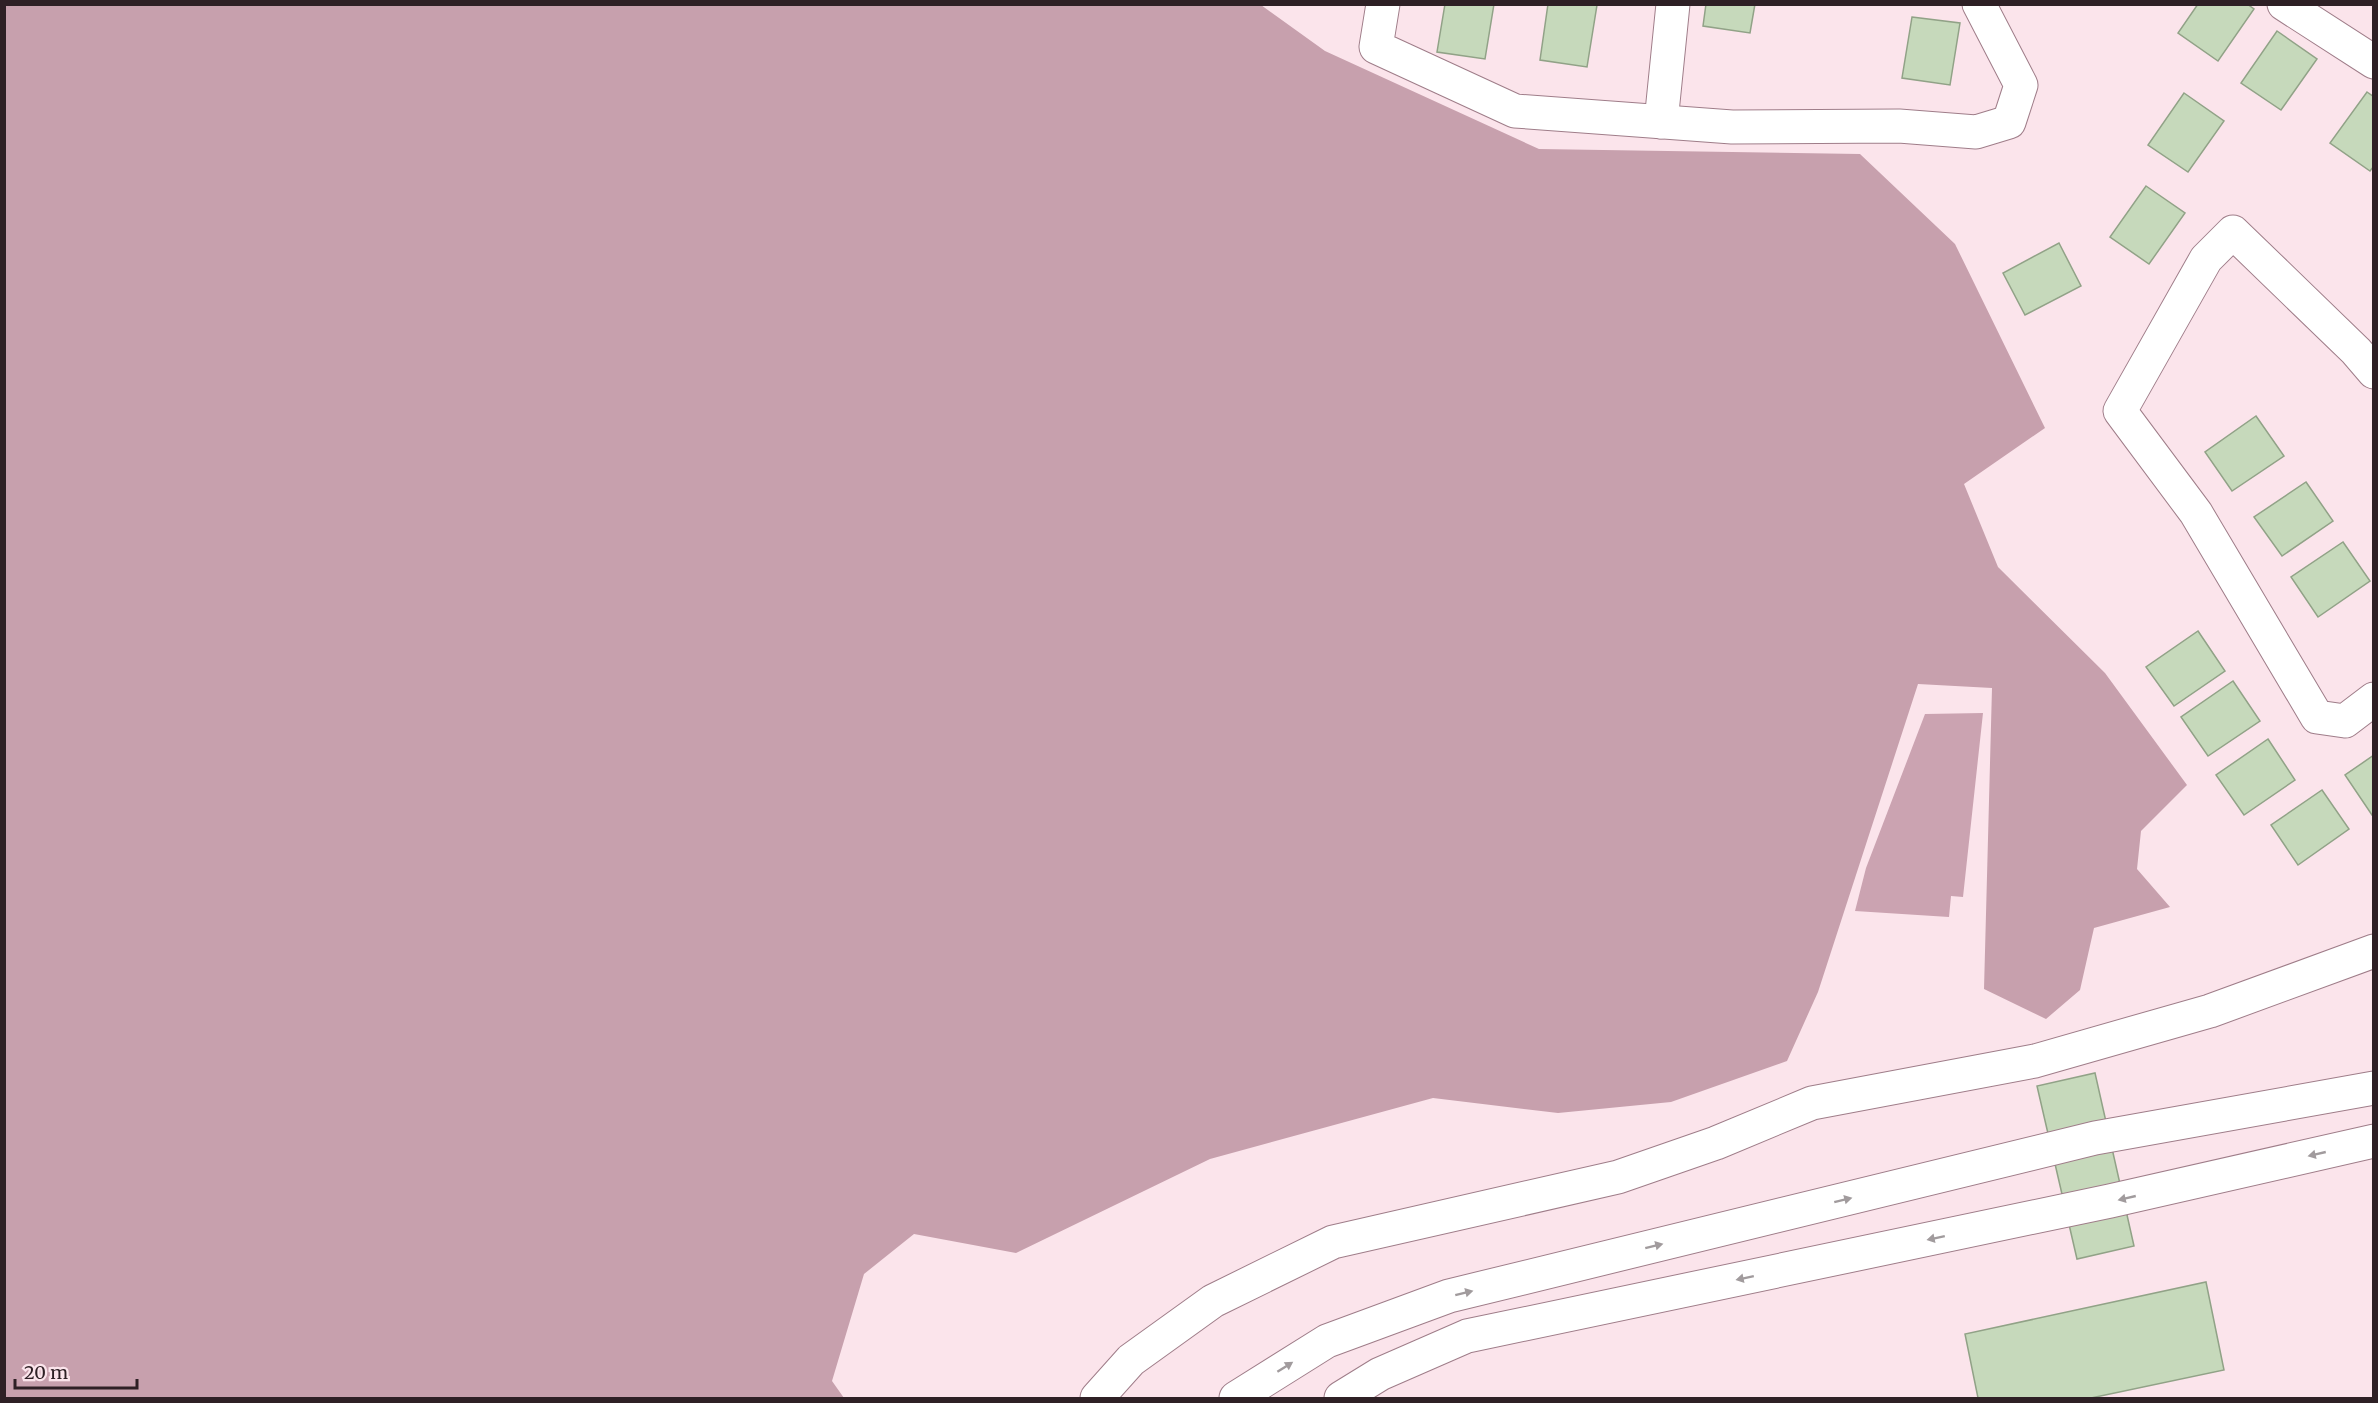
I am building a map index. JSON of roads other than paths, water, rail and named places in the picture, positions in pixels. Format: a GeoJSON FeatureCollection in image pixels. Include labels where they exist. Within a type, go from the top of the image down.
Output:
{"type":"FeatureCollection","features":[{"type":"Feature","properties":{"kind":"main road"},"geometry":{"type":"LineString","coordinates":[[1383,4],[1376,47],[1515,111],[1732,127],[1899,126],[1976,132],[2009,122],[2021,85],[1979,4]]}},
{"type":"Feature","properties":{"kind":"main road"},"geometry":{"type":"LineString","coordinates":[[1661,122],[1672,4]]}},
{"type":"Feature","properties":{"kind":"main road"},"geometry":{"type":"LineString","coordinates":[[2284,4],[2373,62]]}},
{"type":"Feature","properties":{"kind":"main road"},"geometry":{"type":"LineString","coordinates":[[2373,372],[2356,351],[2233,232],[2206,259],[2120,411],[2196,513],[2317,717],[2345,721],[2373,699]]}},
{"type":"Feature","properties":{"kind":"main road"},"geometry":{"type":"LineString","coordinates":[[1097,1398],[1131,1360],[1213,1301],[1333,1242],[1618,1177],[1716,1143],[1812,1103],[2057,1055],[2210,1011],[2373,951]]}},
{"type":"Feature","properties":{"kind":"main road"},"geometry":{"type":"LineString","coordinates":[[1236,1398],[1327,1341],[1449,1296],[2095,1138],[2373,1088]]}},
{"type":"Feature","properties":{"kind":"main road"},"geometry":{"type":"LineString","coordinates":[[1341,1398],[1380,1374],[1467,1336],[2099,1204],[2373,1140]]}}]}
